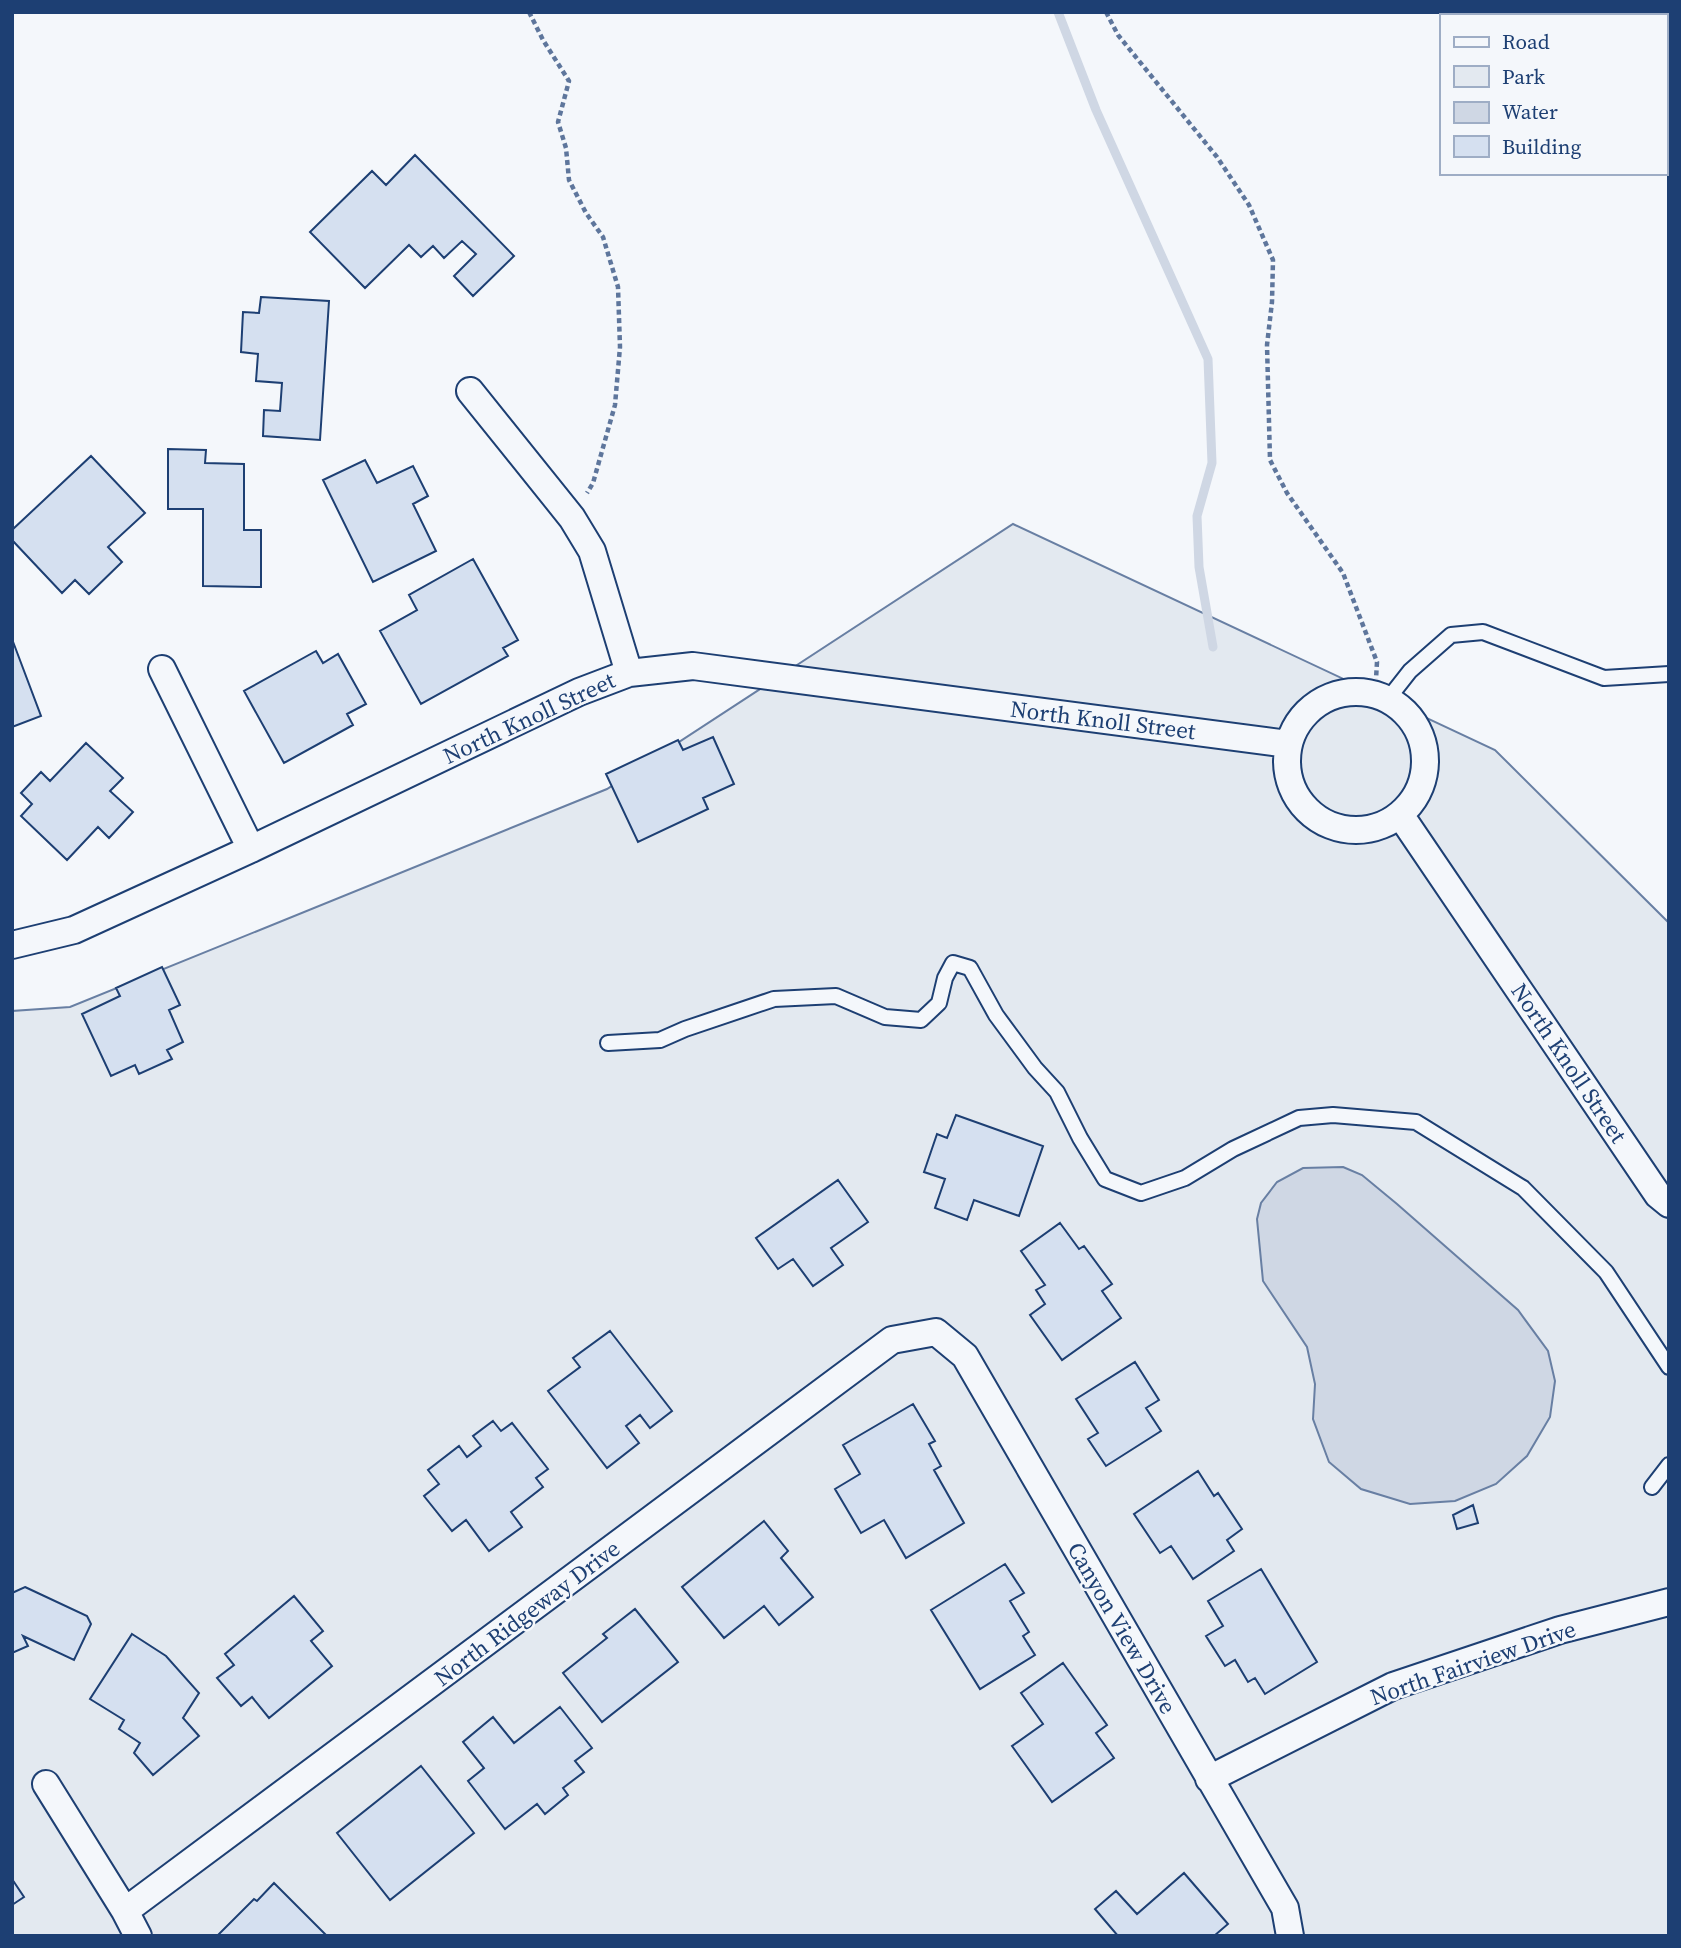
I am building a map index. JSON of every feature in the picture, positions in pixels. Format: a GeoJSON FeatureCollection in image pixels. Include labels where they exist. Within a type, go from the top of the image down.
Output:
{"type":"FeatureCollection","features":[{"type":"Feature","properties":{"kind":"street"},"geometry":{"type":"LineString","coordinates":[[470,391],[572,518],[592,551],[629,673]]}},
{"type":"Feature","properties":{"kind":"street","name":"North Knoll Street"},"geometry":{"type":"LineString","coordinates":[[12,945],[74,930],[251,849],[579,692],[629,673],[693,666],[1288,744]]}},
{"type":"Feature","properties":{"kind":"street"},"geometry":{"type":"LineString","coordinates":[[162,670],[251,849]]}},
{"type":"Feature","properties":{"kind":"street"},"geometry":{"type":"LineString","coordinates":[[1364,692],[1382,697],[1410,716],[1423,741],[1426,768],[1418,795],[1401,816],[1375,830],[1346,831],[1319,821],[1298,800],[1287,773],[1288,744],[1299,722],[1317,704],[1339,694],[1364,692]]}},
{"type":"Feature","properties":{"kind":"street","name":"North Knoll Street"},"geometry":{"type":"LineString","coordinates":[[1401,816],[1665,1197]]}},
{"type":"Feature","properties":{"kind":"street","name":"Canyon View Drive"},"geometry":{"type":"LineString","coordinates":[[936,1332],[965,1356],[1285,1909],[1290,1936]]}},
{"type":"Feature","properties":{"kind":"street","name":"North Ridgeway Drive"},"geometry":{"type":"LineString","coordinates":[[125,1912],[892,1340],[936,1332]]}},
{"type":"Feature","properties":{"kind":"street","name":"North Fairview Drive"},"geometry":{"type":"LineString","coordinates":[[1209,1779],[1393,1686],[1560,1630],[1669,1602]]}},
{"type":"Feature","properties":{"kind":"street"},"geometry":{"type":"LineString","coordinates":[[46,1784],[138,1936]]}},
{"type":"Feature","properties":{"kind":"lane"},"geometry":{"type":"LineString","coordinates":[[1382,697],[1451,635],[1483,632],[1604,678],[1669,674]]}},
{"type":"Feature","properties":{"kind":"lane"},"geometry":{"type":"LineString","coordinates":[[608,1043],[660,1041],[684,1029],[774,999],[836,996],[885,1017],[921,1020],[939,1003],[945,978],[953,963],[970,968],[996,1015],[1035,1068],[1057,1092],[1080,1138],[1105,1178],[1141,1193],[1185,1178],[1233,1149],[1299,1118],[1333,1115],[1416,1122],[1523,1188],[1606,1272],[1669,1367]]}},
{"type":"Feature","properties":{"kind":"lane"},"geometry":{"type":"LineString","coordinates":[[1652,1486],[1669,1465]]}},
{"type":"Feature","properties":{"kind":"path"},"geometry":{"type":"LineString","coordinates":[[528,12],[569,81],[558,122],[566,148],[569,180],[586,213],[603,237],[618,288],[620,347],[615,405],[593,482],[572,518]]}},
{"type":"Feature","properties":{"kind":"path"},"geometry":{"type":"LineString","coordinates":[[1105,12],[1118,35],[1217,157],[1250,205],[1273,260],[1267,345],[1270,460],[1287,493],[1343,573],[1377,662],[1382,697]]}},
{"type":"Feature","properties":{"kind":"green space"},"geometry":{"type":"Polygon","coordinates":[[[1013,524],[1495,750],[1669,923],[1669,1936],[12,1936],[12,1011],[70,1007],[607,789],[1013,524]]]}},
{"type":"Feature","properties":{"kind":"water"},"geometry":{"type":"Polygon","coordinates":[[[1343,1167],[1362,1175],[1518,1310],[1548,1351],[1555,1381],[1550,1417],[1527,1456],[1496,1484],[1455,1501],[1410,1504],[1361,1489],[1329,1462],[1313,1419],[1315,1384],[1307,1347],[1263,1281],[1257,1219],[1261,1203],[1277,1182],[1303,1168],[1343,1167]]]}},
{"type":"Feature","properties":{"kind":"building"},"geometry":{"type":"Polygon","coordinates":[[[415,155],[514,256],[473,296],[454,276],[476,254],[462,241],[444,258],[433,246],[421,257],[409,245],[365,288],[310,232],[372,171],[386,185],[415,155]]]}},
{"type":"Feature","properties":{"kind":"building"},"geometry":{"type":"Polygon","coordinates":[[[261,297],[329,301],[320,440],[263,436],[264,410],[280,411],[282,383],[256,381],[258,354],[241,352],[243,312],[259,313],[261,297]]]}},
{"type":"Feature","properties":{"kind":"building"},"geometry":{"type":"Polygon","coordinates":[[[168,449],[206,450],[205,463],[244,464],[244,530],[261,530],[261,587],[203,586],[203,509],[168,509],[168,449]]]}},
{"type":"Feature","properties":{"kind":"building"},"geometry":{"type":"Polygon","coordinates":[[[91,456],[145,513],[108,547],[122,562],[89,594],[75,580],[62,593],[12,540],[12,530],[91,456]]]}},
{"type":"Feature","properties":{"kind":"building"},"geometry":{"type":"Polygon","coordinates":[[[365,460],[377,483],[413,466],[428,496],[413,504],[436,551],[373,582],[323,480],[365,460]]]}},
{"type":"Feature","properties":{"kind":"building"},"geometry":{"type":"Polygon","coordinates":[[[473,559],[518,640],[503,648],[508,656],[421,704],[380,631],[417,610],[409,595],[473,559]]]}},
{"type":"Feature","properties":{"kind":"building"},"geometry":{"type":"Polygon","coordinates":[[[12,639],[41,716],[12,727],[12,639]]]}},
{"type":"Feature","properties":{"kind":"building"},"geometry":{"type":"Polygon","coordinates":[[[316,651],[323,663],[338,654],[366,704],[347,714],[353,725],[284,763],[244,691],[316,651]]]}},
{"type":"Feature","properties":{"kind":"building"},"geometry":{"type":"Polygon","coordinates":[[[713,737],[734,784],[703,798],[708,809],[638,842],[606,774],[678,740],[683,750],[713,737]]]}},
{"type":"Feature","properties":{"kind":"building"},"geometry":{"type":"Polygon","coordinates":[[[86,743],[123,778],[110,791],[133,812],[109,838],[98,827],[67,860],[21,816],[32,804],[21,793],[41,772],[50,781],[86,743]]]}},
{"type":"Feature","properties":{"kind":"building"},"geometry":{"type":"Polygon","coordinates":[[[162,967],[180,1005],[169,1010],[183,1042],[167,1050],[172,1059],[139,1074],[135,1065],[111,1076],[82,1014],[120,996],[116,988],[162,967]]]}},
{"type":"Feature","properties":{"kind":"building"},"geometry":{"type":"Polygon","coordinates":[[[956,1115],[1043,1146],[1019,1216],[974,1200],[967,1220],[935,1208],[945,1179],[924,1172],[937,1134],[947,1138],[956,1115]]]}},
{"type":"Feature","properties":{"kind":"building"},"geometry":{"type":"Polygon","coordinates":[[[838,1180],[868,1222],[831,1248],[843,1265],[813,1286],[793,1259],[778,1269],[756,1238],[838,1180]]]}},
{"type":"Feature","properties":{"kind":"building"},"geometry":{"type":"Polygon","coordinates":[[[1060,1223],[1079,1249],[1084,1246],[1112,1284],[1102,1291],[1121,1318],[1062,1360],[1030,1315],[1045,1304],[1036,1290],[1045,1285],[1021,1251],[1060,1223]]]}},
{"type":"Feature","properties":{"kind":"building"},"geometry":{"type":"Polygon","coordinates":[[[610,1331],[672,1411],[650,1428],[640,1415],[626,1426],[639,1443],[607,1468],[548,1391],[580,1367],[573,1358],[610,1331]]]}},
{"type":"Feature","properties":{"kind":"building"},"geometry":{"type":"Polygon","coordinates":[[[1135,1362],[1159,1400],[1146,1408],[1161,1431],[1106,1466],[1088,1439],[1098,1433],[1076,1399],[1135,1362]]]}},
{"type":"Feature","properties":{"kind":"building"},"geometry":{"type":"Polygon","coordinates":[[[913,1404],[935,1441],[929,1444],[941,1466],[934,1470],[964,1523],[906,1558],[884,1520],[861,1533],[835,1489],[860,1474],[843,1445],[913,1404]]]}},
{"type":"Feature","properties":{"kind":"building"},"geometry":{"type":"Polygon","coordinates":[[[493,1421],[501,1431],[512,1423],[548,1469],[536,1478],[543,1487],[511,1512],[522,1527],[489,1551],[466,1520],[452,1531],[424,1496],[439,1484],[428,1470],[459,1446],[467,1457],[481,1446],[473,1436],[493,1421]]]}},
{"type":"Feature","properties":{"kind":"building"},"geometry":{"type":"Polygon","coordinates":[[[1198,1471],[1214,1496],[1218,1493],[1242,1529],[1227,1540],[1234,1551],[1193,1579],[1171,1546],[1160,1553],[1134,1514],[1198,1471]]]}},
{"type":"Feature","properties":{"kind":"building"},"geometry":{"type":"Polygon","coordinates":[[[1473,1505],[1478,1523],[1457,1529],[1453,1515],[1473,1505]]]}},
{"type":"Feature","properties":{"kind":"building"},"geometry":{"type":"Polygon","coordinates":[[[764,1521],[788,1551],[781,1558],[813,1597],[779,1625],[764,1606],[724,1638],[682,1587],[764,1521]]]}},
{"type":"Feature","properties":{"kind":"building"},"geometry":{"type":"Polygon","coordinates":[[[1005,1564],[1024,1593],[1010,1601],[1029,1632],[1023,1636],[1035,1655],[980,1689],[931,1610],[1005,1564]]]}},
{"type":"Feature","properties":{"kind":"building"},"geometry":{"type":"Polygon","coordinates":[[[1261,1569],[1317,1662],[1265,1694],[1255,1678],[1248,1682],[1235,1660],[1225,1666],[1206,1636],[1223,1626],[1208,1601],[1261,1569]]]}},
{"type":"Feature","properties":{"kind":"building"},"geometry":{"type":"Polygon","coordinates":[[[25,1587],[87,1616],[91,1624],[74,1660],[23,1636],[28,1646],[12,1653],[12,1593],[25,1587]]]}},
{"type":"Feature","properties":{"kind":"building"},"geometry":{"type":"Polygon","coordinates":[[[294,1596],[323,1631],[311,1641],[332,1666],[269,1718],[252,1697],[241,1706],[217,1678],[234,1665],[225,1654],[294,1596]]]}},
{"type":"Feature","properties":{"kind":"building"},"geometry":{"type":"Polygon","coordinates":[[[635,1609],[678,1662],[602,1722],[563,1673],[607,1638],[603,1634],[635,1609]]]}},
{"type":"Feature","properties":{"kind":"building"},"geometry":{"type":"Polygon","coordinates":[[[132,1634],[166,1656],[199,1693],[183,1718],[199,1736],[153,1775],[134,1753],[140,1743],[119,1729],[124,1720],[90,1699],[132,1634]]]}},
{"type":"Feature","properties":{"kind":"building"},"geometry":{"type":"Polygon","coordinates":[[[1063,1663],[1107,1725],[1096,1733],[1114,1758],[1052,1802],[1012,1746],[1043,1724],[1021,1693],[1063,1663]]]}},
{"type":"Feature","properties":{"kind":"building"},"geometry":{"type":"Polygon","coordinates":[[[560,1707],[592,1748],[575,1761],[584,1772],[563,1788],[568,1795],[545,1814],[537,1804],[505,1829],[468,1781],[484,1768],[463,1742],[493,1717],[514,1743],[560,1707]]]}},
{"type":"Feature","properties":{"kind":"building"},"geometry":{"type":"Polygon","coordinates":[[[421,1766],[474,1833],[390,1900],[337,1833],[421,1766]]]}},
{"type":"Feature","properties":{"kind":"building"},"geometry":{"type":"Polygon","coordinates":[[[1184,1873],[1228,1924],[1214,1936],[1118,1936],[1095,1909],[1116,1891],[1137,1914],[1184,1873]]]}},
{"type":"Feature","properties":{"kind":"building"},"geometry":{"type":"Polygon","coordinates":[[[12,1879],[24,1897],[12,1905],[12,1879]]]}},
{"type":"Feature","properties":{"kind":"building"},"geometry":{"type":"Polygon","coordinates":[[[274,1883],[325,1934],[323,1936],[217,1936],[254,1899],[257,1901],[274,1883]]]}},
{"type":"Feature","properties":{"kind":"waterway"},"geometry":{"type":"LineString","coordinates":[[1058,12],[1096,110],[1208,359],[1212,463],[1197,516],[1199,567],[1213,647]]}}]}
